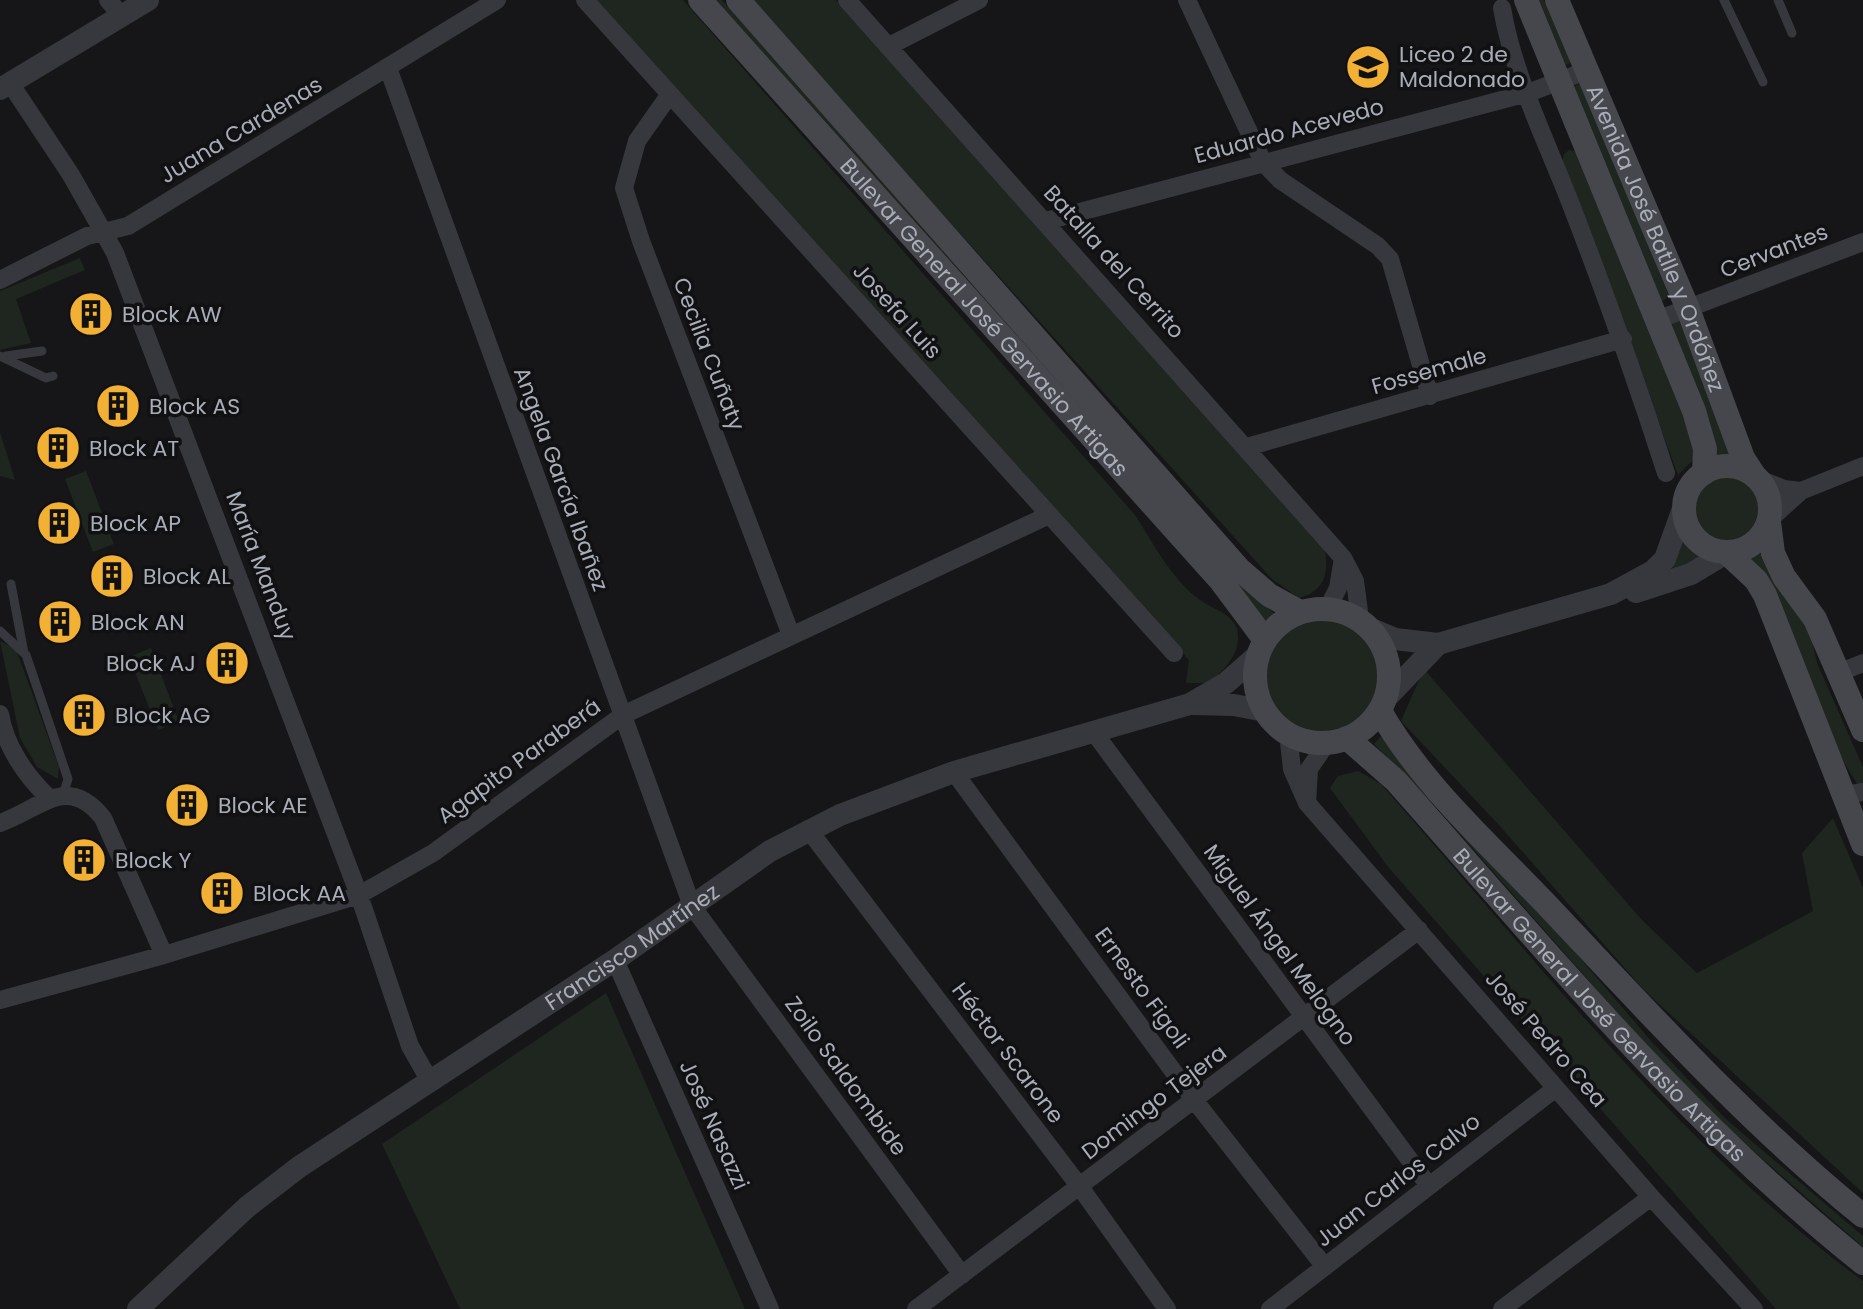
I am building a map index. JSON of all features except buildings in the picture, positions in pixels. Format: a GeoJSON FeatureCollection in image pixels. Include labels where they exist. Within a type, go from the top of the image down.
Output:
{"type":"FeatureCollection","features":[{"type":"Feature","properties":{"kind":"main road","name":"Bulevar General José Gervasio Artigas"},"geometry":{"type":"LineString","coordinates":[[700,0],[1221,581],[1262,647]]}},
{"type":"Feature","properties":{"kind":"main road","name":"Bulevar General José Gervasio Artigas"},"geometry":{"type":"LineString","coordinates":[[738,0],[1239,569],[1269,595],[1300,612]]}},
{"type":"Feature","properties":{"kind":"main road","name":"Avenida José Batlle y Ordóñez"},"geometry":{"type":"LineString","coordinates":[[1526,0],[1701,432],[1704,473]]}},
{"type":"Feature","properties":{"kind":"main road","name":"Avenida José Batlle y Ordóñez"},"geometry":{"type":"LineString","coordinates":[[1557,0],[1688,309],[1743,458],[1756,476]]}},
{"type":"Feature","properties":{"kind":"main road"},"geometry":{"type":"LineString","coordinates":[[1769,521],[1753,545],[1726,553],[1712,550],[1690,533],[1684,506],[1694,481],[1704,473],[1730,466],[1756,476],[1769,497],[1773,553],[1784,577],[1815,619],[1863,730]]}},
{"type":"Feature","properties":{"kind":"main road"},"geometry":{"type":"LineString","coordinates":[[1726,553],[1756,580],[1765,595],[1863,814]]}},
{"type":"Feature","properties":{"kind":"main road"},"geometry":{"type":"LineString","coordinates":[[1328,608],[1366,624],[1380,641],[1389,668],[1383,705],[1371,722],[1337,741],[1307,741],[1288,733],[1265,711],[1255,683],[1262,647],[1280,623],[1300,612],[1328,608]]}},
{"type":"Feature","properties":{"kind":"main road","name":"Bulevar General José Gervasio Artigas"},"geometry":{"type":"LineString","coordinates":[[1383,705],[1415,766],[1700,1066],[1802,1166],[1863,1216]]}},
{"type":"Feature","properties":{"kind":"main road","name":"Bulevar General José Gervasio Artigas"},"geometry":{"type":"LineString","coordinates":[[1337,741],[1396,781],[1661,1081],[1749,1166],[1863,1263]]}},
{"type":"Feature","properties":{"kind":"main road"},"geometry":{"type":"LineString","coordinates":[[1854,794],[1863,844]]}},
{"type":"Feature","properties":{"kind":"street"},"geometry":{"type":"LineString","coordinates":[[5,86],[115,8],[148,0]]}},
{"type":"Feature","properties":{"kind":"street","name":"Juana Cardenas"},"geometry":{"type":"LineString","coordinates":[[0,280],[87,236],[128,226],[497,0]]}},
{"type":"Feature","properties":{"kind":"street","name":"Josefa Luis"},"geometry":{"type":"LineString","coordinates":[[585,0],[1174,653]]}},
{"type":"Feature","properties":{"kind":"street","name":"Batalla del Cerrito"},"geometry":{"type":"LineString","coordinates":[[847,0],[1343,558]]}},
{"type":"Feature","properties":{"kind":"street"},"geometry":{"type":"LineString","coordinates":[[889,46],[979,0]]}},
{"type":"Feature","properties":{"kind":"street"},"geometry":{"type":"LineString","coordinates":[[1187,0],[1263,162],[1280,180],[1378,246],[1390,259],[1430,396]]}},
{"type":"Feature","properties":{"kind":"street"},"geometry":{"type":"LineString","coordinates":[[1502,8],[1506,35],[1623,339],[1666,473]]}},
{"type":"Feature","properties":{"kind":"street","name":"Angela García Ibañez"},"geometry":{"type":"LineString","coordinates":[[388,68],[692,906]]}},
{"type":"Feature","properties":{"kind":"street","name":"Eduardo Acevedo"},"geometry":{"type":"LineString","coordinates":[[1046,221],[1528,93],[1588,70]]}},
{"type":"Feature","properties":{"kind":"street","name":"María Manduy"},"geometry":{"type":"LineString","coordinates":[[5,86],[104,232],[149,334],[359,895],[410,1046],[431,1083]]}},
{"type":"Feature","properties":{"kind":"street","name":"Cecilia Cuñaty"},"geometry":{"type":"LineString","coordinates":[[670,94],[637,141],[624,188],[791,635]]}},
{"type":"Feature","properties":{"kind":"street","name":"Cervantes"},"geometry":{"type":"LineString","coordinates":[[1657,320],[1863,242]]}},
{"type":"Feature","properties":{"kind":"street","name":"Fossemale"},"geometry":{"type":"LineString","coordinates":[[1247,447],[1623,339]]}},
{"type":"Feature","properties":{"kind":"street"},"geometry":{"type":"LineString","coordinates":[[1769,521],[1801,491],[1863,466]]}},
{"type":"Feature","properties":{"kind":"street"},"geometry":{"type":"LineString","coordinates":[[1756,476],[1784,489],[1801,491]]}},
{"type":"Feature","properties":{"kind":"street"},"geometry":{"type":"LineString","coordinates":[[1343,558],[1355,581],[1366,624],[1395,639],[1438,644],[1611,594],[1653,571],[1665,559],[1684,506]]}},
{"type":"Feature","properties":{"kind":"street","name":"Agapito Paraberá"},"geometry":{"type":"LineString","coordinates":[[0,1000],[164,955],[359,895],[433,853],[623,715],[1049,515]]}},
{"type":"Feature","properties":{"kind":"street"},"geometry":{"type":"LineString","coordinates":[[1611,594],[1629,594],[1680,578],[1726,553]]}},
{"type":"Feature","properties":{"kind":"street"},"geometry":{"type":"LineString","coordinates":[[1328,608],[1338,588],[1343,558]]}},
{"type":"Feature","properties":{"kind":"street"},"geometry":{"type":"LineString","coordinates":[[1383,705],[1438,644]]}},
{"type":"Feature","properties":{"kind":"street","name":"Francisco Martínez"},"geometry":{"type":"LineString","coordinates":[[138,1309],[272,1187],[615,960],[770,851],[808,829],[954,772],[1190,704],[1226,683],[1262,647]]}},
{"type":"Feature","properties":{"kind":"street"},"geometry":{"type":"LineString","coordinates":[[1838,673],[1863,663]]}},
{"type":"Feature","properties":{"kind":"street","name":"Francisco Martínez"},"geometry":{"type":"LineString","coordinates":[[1190,704],[1234,705],[1265,711]]}},
{"type":"Feature","properties":{"kind":"street"},"geometry":{"type":"LineString","coordinates":[[0,714],[2,729],[29,779],[56,796],[84,800],[103,818],[164,955]]}},
{"type":"Feature","properties":{"kind":"street","name":"Miguel Ángel Melogno"},"geometry":{"type":"LineString","coordinates":[[1093,731],[1429,1186]]}},
{"type":"Feature","properties":{"kind":"street","name":"José Pedro Cea"},"geometry":{"type":"LineString","coordinates":[[1288,733],[1292,769],[1307,803],[1749,1308]]}},
{"type":"Feature","properties":{"kind":"street"},"geometry":{"type":"LineString","coordinates":[[1307,803],[1309,769],[1337,741]]}},
{"type":"Feature","properties":{"kind":"street","name":"Ernesto Figoli"},"geometry":{"type":"LineString","coordinates":[[954,772],[1195,1101],[1325,1267]]}},
{"type":"Feature","properties":{"kind":"street"},"geometry":{"type":"LineString","coordinates":[[0,823],[56,796]]}},
{"type":"Feature","properties":{"kind":"street","name":"Héctor Scarone"},"geometry":{"type":"LineString","coordinates":[[808,829],[1080,1187],[1167,1309]]}},
{"type":"Feature","properties":{"kind":"street","name":"Zoilo Saldombide"},"geometry":{"type":"LineString","coordinates":[[692,906],[962,1275]]}},
{"type":"Feature","properties":{"kind":"street","name":"Domingo Tejera"},"geometry":{"type":"LineString","coordinates":[[916,1309],[1419,930]]}},
{"type":"Feature","properties":{"kind":"street","name":"José Nasazzi"},"geometry":{"type":"LineString","coordinates":[[615,960],[770,1309]]}},
{"type":"Feature","properties":{"kind":"street","name":"Juan Carlos Calvo"},"geometry":{"type":"LineString","coordinates":[[1270,1309],[1556,1088]]}},
{"type":"Feature","properties":{"kind":"street"},"geometry":{"type":"LineString","coordinates":[[1502,1309],[1651,1197]]}},
{"type":"Feature","properties":{"kind":"lane"},"geometry":{"type":"LineString","coordinates":[[1724,0],[1763,82]]}},
{"type":"Feature","properties":{"kind":"lane"},"geometry":{"type":"LineString","coordinates":[[1778,0],[1792,33]]}},
{"type":"Feature","properties":{"kind":"lane"},"geometry":{"type":"LineString","coordinates":[[3,356],[42,351]]}},
{"type":"Feature","properties":{"kind":"lane"},"geometry":{"type":"LineString","coordinates":[[3,356],[46,378],[53,376]]}},
{"type":"Feature","properties":{"kind":"lane"},"geometry":{"type":"LineString","coordinates":[[11,584],[24,653],[68,779],[56,796]]}},
{"type":"Feature","properties":{"kind":"lane"},"geometry":{"type":"LineString","coordinates":[[0,631],[24,653]]}},
{"type":"Feature","properties":{"kind":"shaded area"},"geometry":{"type":"Polygon","coordinates":[[[597,0],[683,0],[1135,515],[1181,582],[1200,600],[1234,623],[1238,636],[1236,650],[1210,683],[1186,683],[1189,660],[597,0]]]}},
{"type":"Feature","properties":{"kind":"shaded area"},"geometry":{"type":"Polygon","coordinates":[[[711,0],[722,0],[1274,614],[1267,622],[711,0]]]}},
{"type":"Feature","properties":{"kind":"shaded area"},"geometry":{"type":"Polygon","coordinates":[[[749,0],[836,0],[1324,546],[1326,571],[1321,585],[1299,598],[1272,579],[749,0]]]}},
{"type":"Feature","properties":{"kind":"shaded area"},"geometry":{"type":"Polygon","coordinates":[[[1539,0],[1544,0],[1572,61],[1568,65],[1565,64],[1539,0]]]}},
{"type":"Feature","properties":{"kind":"shaded area"},"geometry":{"type":"Polygon","coordinates":[[[1582,82],[1669,296],[1661,302],[1573,87],[1582,82]]]}},
{"type":"Feature","properties":{"kind":"shaded area"},"geometry":{"type":"Polygon","coordinates":[[[1569,150],[1575,151],[1686,420],[1695,458],[1678,475],[1562,162],[1569,150]]]}},
{"type":"Feature","properties":{"kind":"shaded area"},"geometry":{"type":"Polygon","coordinates":[[[80,258],[85,270],[16,299],[31,343],[0,350],[0,291],[80,258]]]}},
{"type":"Feature","properties":{"kind":"shaded area"},"geometry":{"type":"Polygon","coordinates":[[[1677,320],[1734,457],[1716,457],[1669,323],[1677,320]]]}},
{"type":"Feature","properties":{"kind":"shaded area"},"geometry":{"type":"Polygon","coordinates":[[[0,432],[15,480],[0,476],[0,432]]]}},
{"type":"Feature","properties":{"kind":"shaded area"},"geometry":{"type":"Polygon","coordinates":[[[86,471],[114,544],[93,552],[65,479],[86,471]]]}},
{"type":"Feature","properties":{"kind":"shaded area"},"geometry":{"type":"Polygon","coordinates":[[[1725,475],[1738,478],[1748,485],[1755,495],[1758,508],[1755,521],[1748,531],[1738,538],[1725,541],[1712,538],[1702,531],[1695,521],[1692,508],[1695,495],[1702,485],[1712,478],[1725,475]]]}},
{"type":"Feature","properties":{"kind":"shaded area"},"geometry":{"type":"Polygon","coordinates":[[[1683,540],[1706,557],[1661,575],[1683,540]]]}},
{"type":"Feature","properties":{"kind":"shaded area"},"geometry":{"type":"Polygon","coordinates":[[[1762,545],[1811,635],[1817,663],[1863,767],[1863,784],[1859,787],[1833,744],[1743,558],[1762,545]]]}},
{"type":"Feature","properties":{"kind":"shaded area"},"geometry":{"type":"Polygon","coordinates":[[[1322,618],[1344,622],[1363,635],[1376,654],[1380,676],[1376,698],[1363,717],[1344,730],[1322,734],[1300,730],[1281,717],[1268,698],[1264,676],[1268,654],[1281,635],[1300,622],[1322,618]]]}},
{"type":"Feature","properties":{"kind":"shaded area"},"geometry":{"type":"Polygon","coordinates":[[[0,641],[16,649],[59,767],[58,779],[37,767],[20,738],[0,641]]]}},
{"type":"Feature","properties":{"kind":"shaded area"},"geometry":{"type":"Polygon","coordinates":[[[151,648],[179,722],[158,730],[129,657],[151,648]]]}},
{"type":"Feature","properties":{"kind":"shaded area"},"geometry":{"type":"Polygon","coordinates":[[[1424,669],[1641,919],[1697,973],[1813,911],[1802,853],[1833,818],[1863,888],[1863,1193],[1644,990],[1498,824],[1401,721],[1424,669]]]}},
{"type":"Feature","properties":{"kind":"shaded area"},"geometry":{"type":"Polygon","coordinates":[[[1381,736],[1508,874],[1652,1042],[1727,1120],[1863,1236],[1863,1247],[1724,1125],[1647,1047],[1436,807],[1374,744],[1381,736]]]}},
{"type":"Feature","properties":{"kind":"shaded area"},"geometry":{"type":"Polygon","coordinates":[[[1358,771],[1381,784],[1551,981],[1669,1109],[1795,1227],[1863,1281],[1863,1309],[1776,1309],[1389,868],[1330,788],[1338,776],[1358,771]]]}},
{"type":"Feature","properties":{"kind":"shaded area"},"geometry":{"type":"Polygon","coordinates":[[[606,993],[745,1309],[460,1309],[382,1144],[606,993]]]}},
{"type":"Feature","properties":{"kind":"place","name":"Liceo 2 de Maldonado"},"geometry":{"type":"Point","coordinates":[1368,67]}},
{"type":"Feature","properties":{"kind":"place","name":"Block AW"},"geometry":{"type":"Point","coordinates":[91,314]}},
{"type":"Feature","properties":{"kind":"place","name":"Block AS"},"geometry":{"type":"Point","coordinates":[118,406]}},
{"type":"Feature","properties":{"kind":"place","name":"Block AT"},"geometry":{"type":"Point","coordinates":[58,448]}},
{"type":"Feature","properties":{"kind":"place","name":"Block AP"},"geometry":{"type":"Point","coordinates":[59,523]}},
{"type":"Feature","properties":{"kind":"place","name":"Block AL"},"geometry":{"type":"Point","coordinates":[112,576]}},
{"type":"Feature","properties":{"kind":"place","name":"Block AN"},"geometry":{"type":"Point","coordinates":[60,622]}},
{"type":"Feature","properties":{"kind":"place","name":"Block AJ"},"geometry":{"type":"Point","coordinates":[227,663]}},
{"type":"Feature","properties":{"kind":"place","name":"Block AG"},"geometry":{"type":"Point","coordinates":[84,715]}},
{"type":"Feature","properties":{"kind":"place","name":"Block AE"},"geometry":{"type":"Point","coordinates":[187,805]}},
{"type":"Feature","properties":{"kind":"place","name":"Block Y"},"geometry":{"type":"Point","coordinates":[84,860]}},
{"type":"Feature","properties":{"kind":"place","name":"Block AA"},"geometry":{"type":"Point","coordinates":[222,893]}}]}
